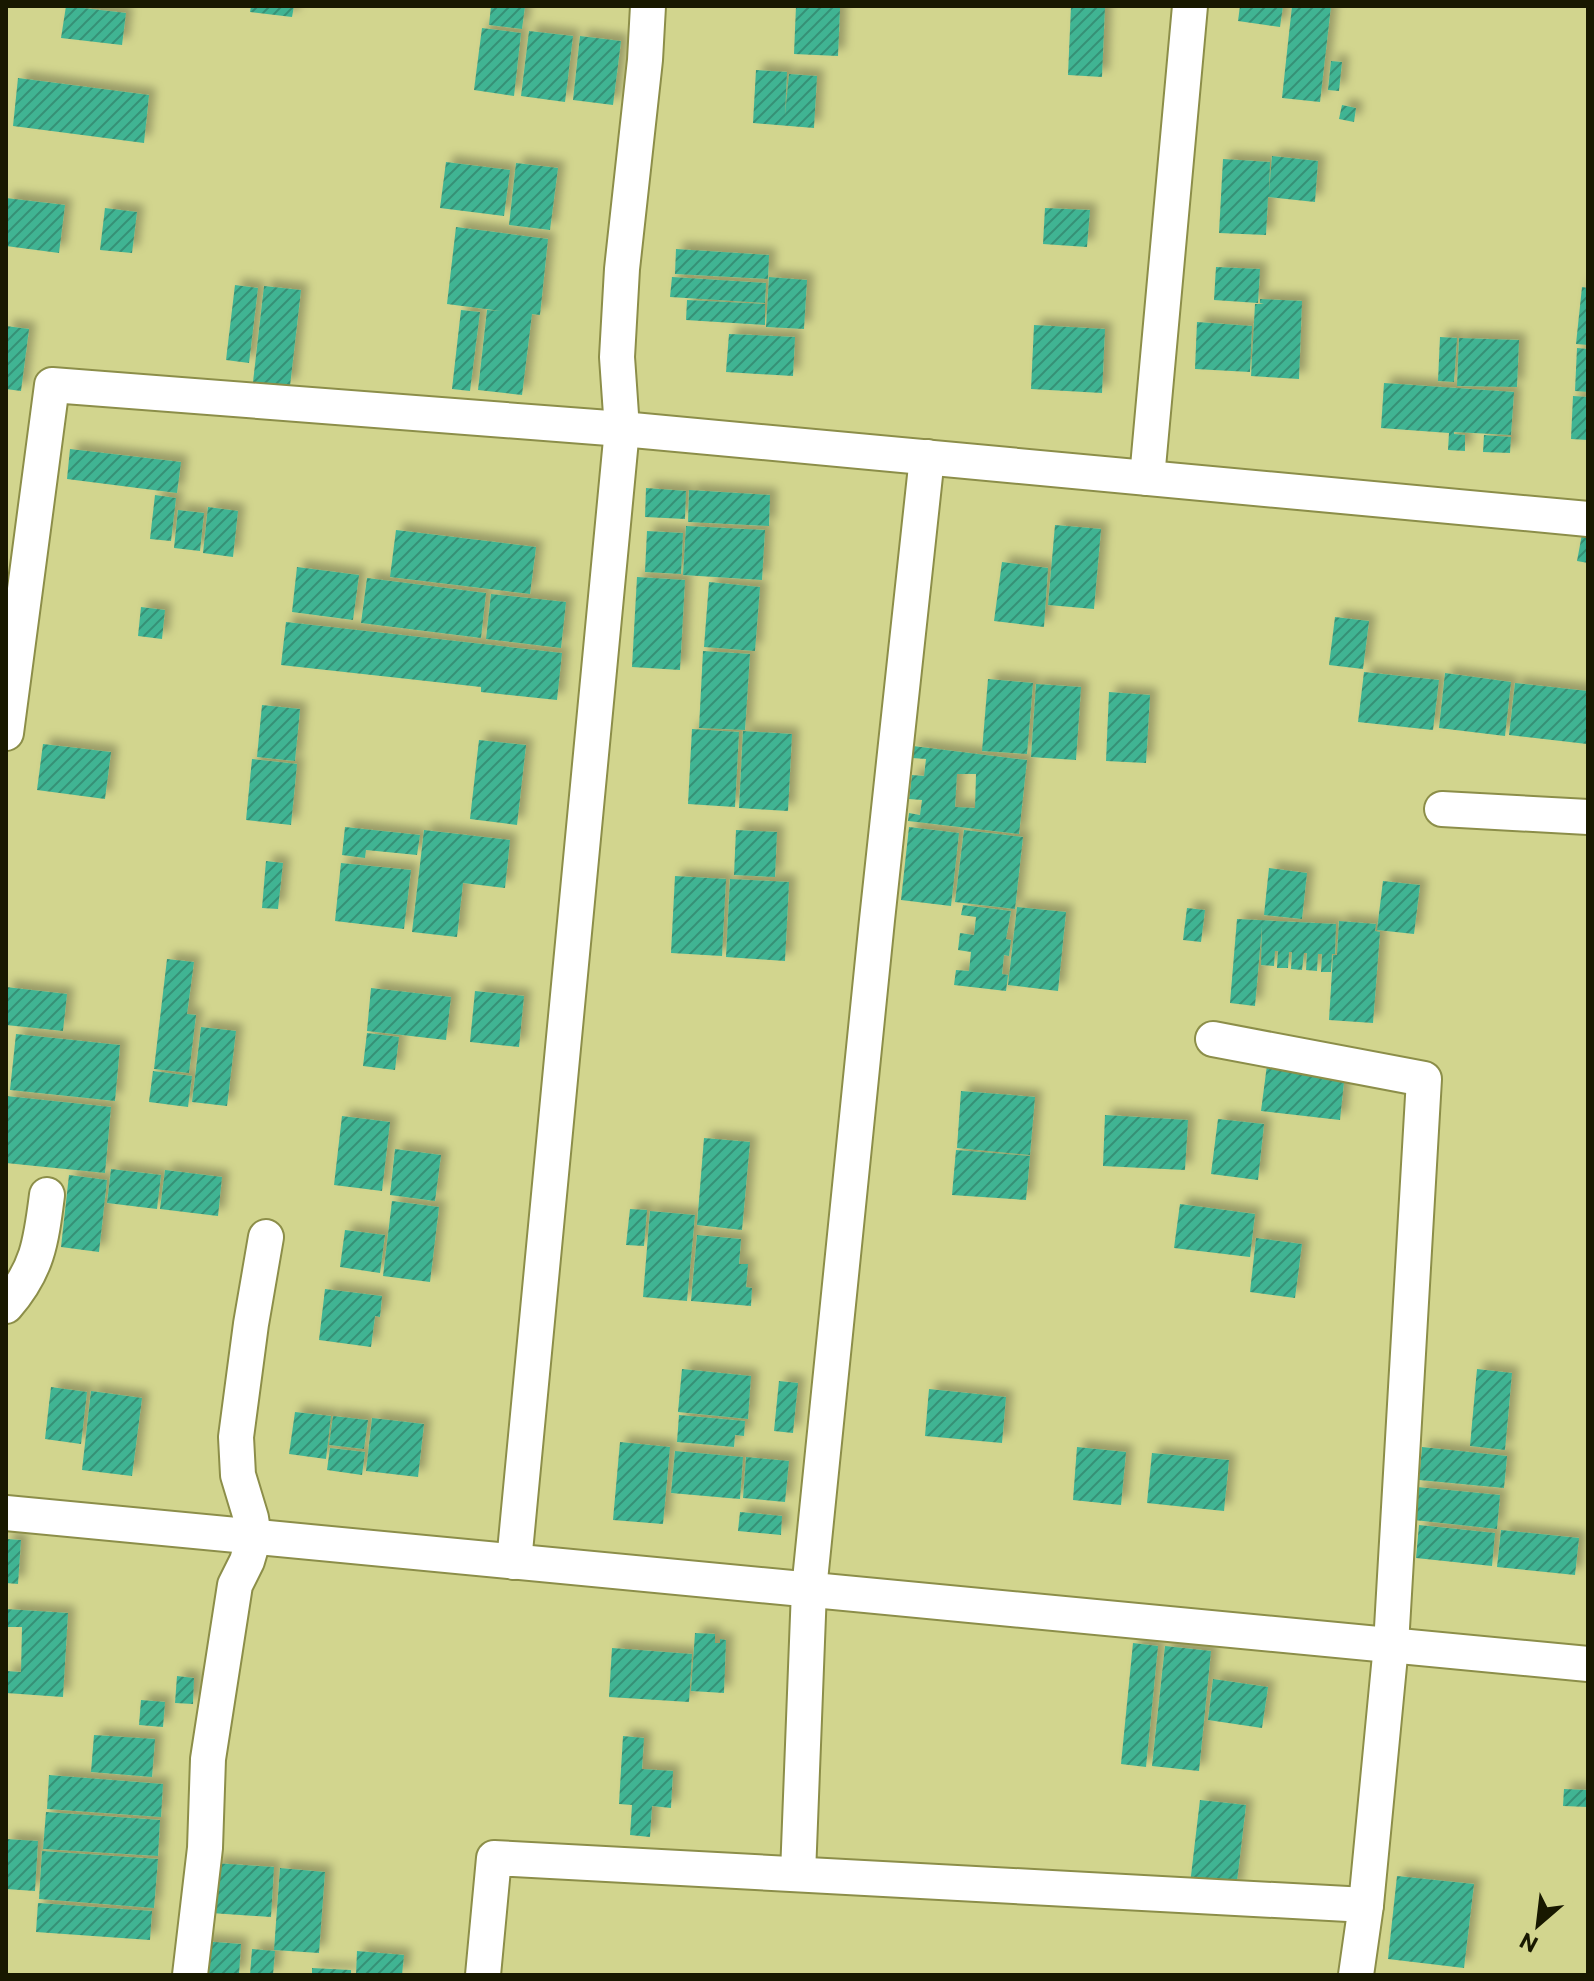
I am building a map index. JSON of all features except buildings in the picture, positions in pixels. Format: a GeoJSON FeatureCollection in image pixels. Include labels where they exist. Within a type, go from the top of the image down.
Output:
{"type":"FeatureCollection","features":[{"type":"Feature","properties":{"kind":"street"},"geometry":{"type":"LineString","coordinates":[[514,1562],[622,429],[617,357],[622,269],[648,6]]}},
{"type":"Feature","properties":{"kind":"street"},"geometry":{"type":"LineString","coordinates":[[1147,478],[1190,6]]}},
{"type":"Feature","properties":{"kind":"street"},"geometry":{"type":"LineString","coordinates":[[6,733],[52,385],[622,429],[1588,519]]}},
{"type":"Feature","properties":{"kind":"street"},"geometry":{"type":"LineString","coordinates":[[798,1874],[809,1590],[878,904],[927,457]]}},
{"type":"Feature","properties":{"kind":"street"},"geometry":{"type":"LineString","coordinates":[[1442,809],[1588,817]]}},
{"type":"Feature","properties":{"kind":"street"},"geometry":{"type":"LineString","coordinates":[[1213,1039],[1424,1079],[1391,1645],[1366,1905],[1356,1975]]}},
{"type":"Feature","properties":{"kind":"street"},"geometry":{"type":"LineString","coordinates":[[6,1306],[32,1270],[41,1240],[47,1195]]}},
{"type":"Feature","properties":{"kind":"street"},"geometry":{"type":"LineString","coordinates":[[190,1975],[205,1848],[208,1759],[235,1585],[254,1537],[238,1475],[236,1437],[266,1237]]}},
{"type":"Feature","properties":{"kind":"street"},"geometry":{"type":"LineString","coordinates":[[6,1513],[1588,1664]]}},
{"type":"Feature","properties":{"kind":"street"},"geometry":{"type":"LineString","coordinates":[[483,1975],[494,1858],[1366,1905]]}}]}
